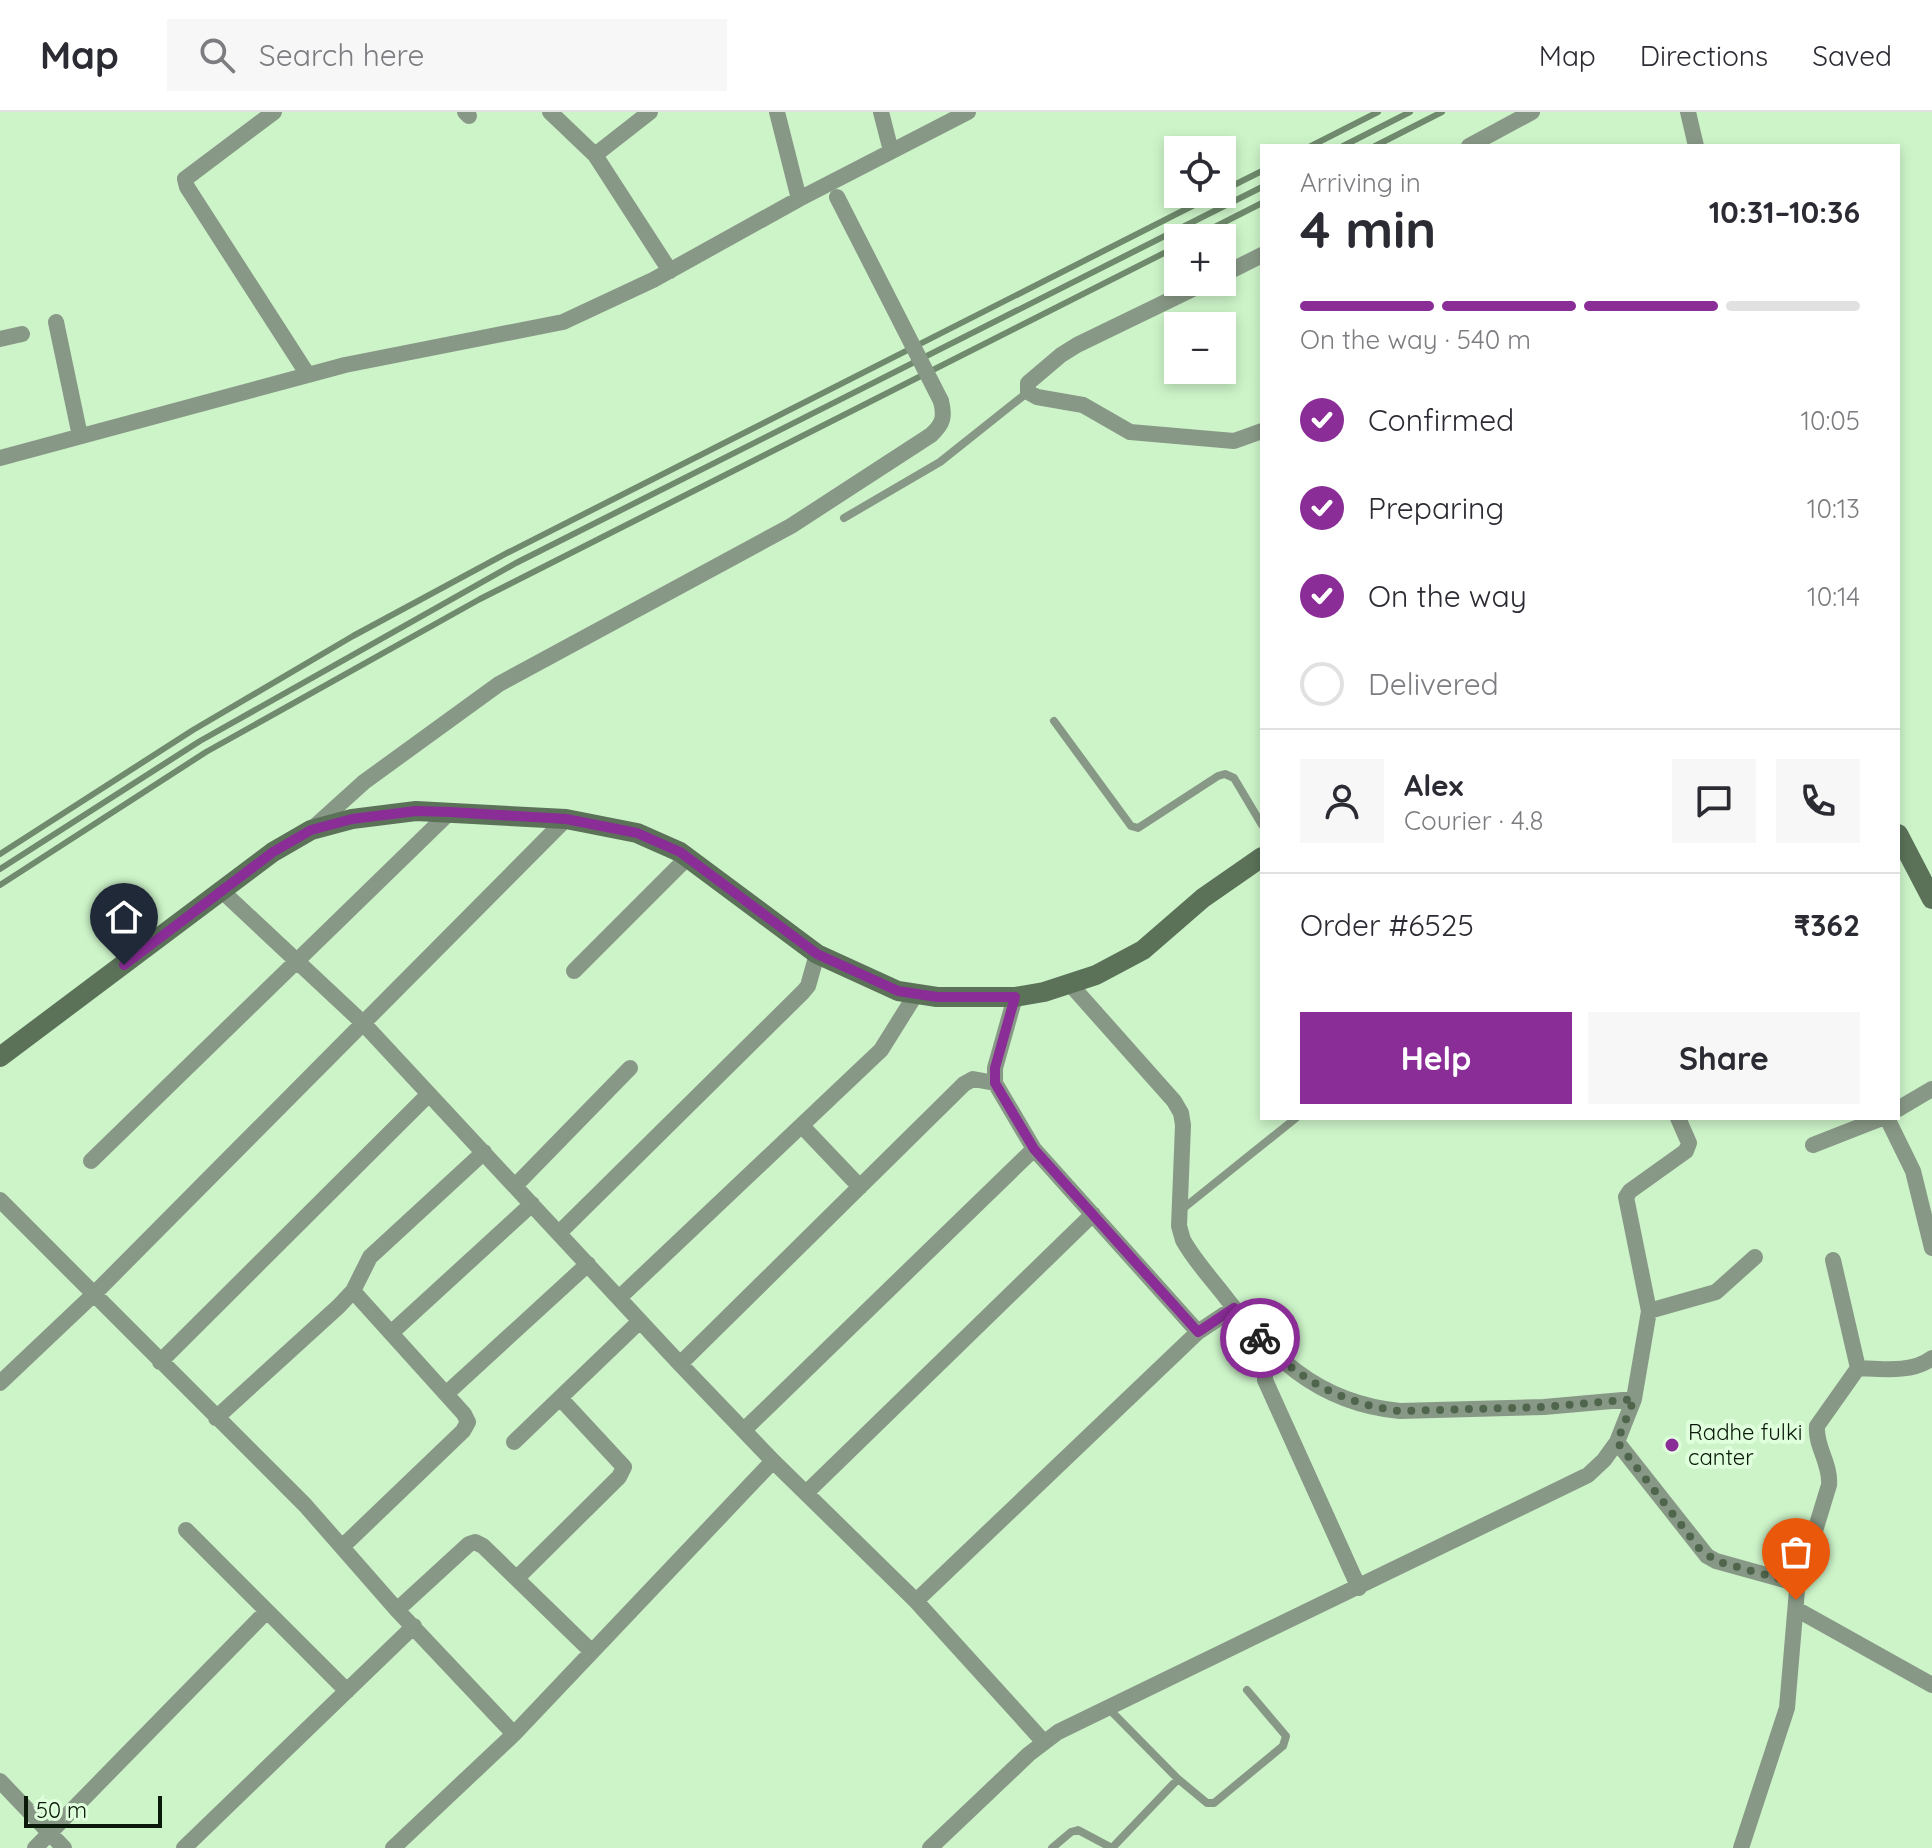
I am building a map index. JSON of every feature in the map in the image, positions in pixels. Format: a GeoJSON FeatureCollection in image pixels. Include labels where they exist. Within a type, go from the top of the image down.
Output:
{"type":"FeatureCollection","features":[{"type":"Feature","properties":{"kind":"main road"},"geometry":{"type":"LineString","coordinates":[[0,1057],[273,852],[311,830],[352,819],[416,811],[450,812],[566,819],[637,833],[687,858],[817,954],[898,991],[937,997],[1015,997],[1044,992],[1096,975],[1143,950],[1203,898],[1260,858]]}},
{"type":"Feature","properties":{"kind":"main road"},"geometry":{"type":"LineString","coordinates":[[1900,838],[1932,899]]}},
{"type":"Feature","properties":{"kind":"street"},"geometry":{"type":"LineString","coordinates":[[274,112],[185,179],[187,187],[308,375]]}},
{"type":"Feature","properties":{"kind":"street"},"geometry":{"type":"LineString","coordinates":[[550,112],[595,155],[670,271]]}},
{"type":"Feature","properties":{"kind":"street"},"geometry":{"type":"LineString","coordinates":[[595,155],[650,112]]}},
{"type":"Feature","properties":{"kind":"street"},"geometry":{"type":"LineString","coordinates":[[777,112],[799,199]]}},
{"type":"Feature","properties":{"kind":"street"},"geometry":{"type":"LineString","coordinates":[[881,112],[891,151]]}},
{"type":"Feature","properties":{"kind":"street"},"geometry":{"type":"LineString","coordinates":[[0,458],[345,365],[563,322],[670,271],[799,199],[833,190],[891,151],[968,112]]}},
{"type":"Feature","properties":{"kind":"street"},"geometry":{"type":"LineString","coordinates":[[1473,144],[1532,112]]}},
{"type":"Feature","properties":{"kind":"street"},"geometry":{"type":"LineString","coordinates":[[1688,112],[1696,144]]}},
{"type":"Feature","properties":{"kind":"street"},"geometry":{"type":"LineString","coordinates":[[311,830],[364,782],[499,684],[791,526],[942,425],[944,414],[941,401],[833,190]]}},
{"type":"Feature","properties":{"kind":"street"},"geometry":{"type":"LineString","coordinates":[[1236,268],[1260,256]]}},
{"type":"Feature","properties":{"kind":"street"},"geometry":{"type":"LineString","coordinates":[[1179,296],[1061,355],[1028,383],[1028,392],[1037,397],[1083,405],[1130,432],[1234,441],[1260,432]]}},
{"type":"Feature","properties":{"kind":"street"},"geometry":{"type":"LineString","coordinates":[[56,322],[80,436]]}},
{"type":"Feature","properties":{"kind":"street"},"geometry":{"type":"LineString","coordinates":[[0,339],[22,334]]}},
{"type":"Feature","properties":{"kind":"street"},"geometry":{"type":"LineString","coordinates":[[91,1161],[450,812]]}},
{"type":"Feature","properties":{"kind":"street"},"geometry":{"type":"LineString","coordinates":[[0,1383],[94,1294],[566,819]]}},
{"type":"Feature","properties":{"kind":"street"},"geometry":{"type":"LineString","coordinates":[[574,971],[687,858]]}},
{"type":"Feature","properties":{"kind":"street"},"geometry":{"type":"LineString","coordinates":[[223,892],[362,1022],[680,1364],[773,1461],[916,1601],[1043,1741]]}},
{"type":"Feature","properties":{"kind":"street"},"geometry":{"type":"LineString","coordinates":[[559,1233],[803,992],[808,986],[817,954]]}},
{"type":"Feature","properties":{"kind":"street"},"geometry":{"type":"LineString","coordinates":[[1070,984],[1174,1101],[1181,1113],[1179,1226],[1183,1240],[1275,1356],[1304,1378],[1353,1402],[1400,1411],[1544,1407],[1634,1399]]}},
{"type":"Feature","properties":{"kind":"street"},"geometry":{"type":"LineString","coordinates":[[619,1298],[881,1050],[916,994]]}},
{"type":"Feature","properties":{"kind":"street"},"geometry":{"type":"LineString","coordinates":[[1015,997],[995,1068],[995,1083],[1034,1149],[1198,1332]]}},
{"type":"Feature","properties":{"kind":"street"},"geometry":{"type":"LineString","coordinates":[[515,1186],[630,1068]]}},
{"type":"Feature","properties":{"kind":"street"},"geometry":{"type":"LineString","coordinates":[[680,1364],[964,1084],[973,1079],[995,1083]]}},
{"type":"Feature","properties":{"kind":"street"},"geometry":{"type":"LineString","coordinates":[[1900,1108],[1932,1089]]}},
{"type":"Feature","properties":{"kind":"street"},"geometry":{"type":"LineString","coordinates":[[160,1362],[429,1094]]}},
{"type":"Feature","properties":{"kind":"street"},"geometry":{"type":"LineString","coordinates":[[930,1848],[1043,1741],[1588,1475],[1604,1460],[1617,1442],[1634,1399],[1649,1311],[1626,1197],[1686,1151],[1689,1143],[1679,1120]]}},
{"type":"Feature","properties":{"kind":"street"},"geometry":{"type":"LineString","coordinates":[[1813,1145],[1879,1120]]}},
{"type":"Feature","properties":{"kind":"street"},"geometry":{"type":"LineString","coordinates":[[1885,1120],[1913,1171],[1932,1248]]}},
{"type":"Feature","properties":{"kind":"street"},"geometry":{"type":"LineString","coordinates":[[802,1126],[860,1187]]}},
{"type":"Feature","properties":{"kind":"street"},"geometry":{"type":"LineString","coordinates":[[744,1430],[1034,1149]]}},
{"type":"Feature","properties":{"kind":"street"},"geometry":{"type":"LineString","coordinates":[[216,1418],[353,1291],[370,1257],[484,1152]]}},
{"type":"Feature","properties":{"kind":"street"},"geometry":{"type":"LineString","coordinates":[[0,1200],[305,1505],[397,1610],[514,1734]]}},
{"type":"Feature","properties":{"kind":"street"},"geometry":{"type":"LineString","coordinates":[[391,1333],[532,1204]]}},
{"type":"Feature","properties":{"kind":"street"},"geometry":{"type":"LineString","coordinates":[[806,1493],[1093,1214]]}},
{"type":"Feature","properties":{"kind":"street"},"geometry":{"type":"LineString","coordinates":[[1649,1311],[1716,1292],[1755,1257]]}},
{"type":"Feature","properties":{"kind":"street"},"geometry":{"type":"LineString","coordinates":[[1741,1848],[1787,1708],[1799,1584],[1829,1485],[1828,1468],[1816,1435],[1817,1426],[1858,1368],[1833,1260]]}},
{"type":"Feature","properties":{"kind":"street"},"geometry":{"type":"LineString","coordinates":[[446,1394],[588,1264]]}},
{"type":"Feature","properties":{"kind":"street"},"geometry":{"type":"LineString","coordinates":[[342,1547],[463,1431],[468,1422],[353,1291]]}},
{"type":"Feature","properties":{"kind":"street"},"geometry":{"type":"LineString","coordinates":[[916,1601],[1198,1332],[1234,1308]]}},
{"type":"Feature","properties":{"kind":"street"},"geometry":{"type":"LineString","coordinates":[[514,1442],[640,1321]]}},
{"type":"Feature","properties":{"kind":"street"},"geometry":{"type":"LineString","coordinates":[[1275,1356],[1265,1367],[1265,1380],[1359,1588]]}},
{"type":"Feature","properties":{"kind":"street"},"geometry":{"type":"LineString","coordinates":[[1858,1368],[1911,1368],[1932,1358]]}},
{"type":"Feature","properties":{"kind":"street"},"geometry":{"type":"LineString","coordinates":[[517,1578],[619,1477],[624,1467],[560,1398]]}},
{"type":"Feature","properties":{"kind":"street"},"geometry":{"type":"LineString","coordinates":[[1617,1442],[1707,1556],[1799,1584]]}},
{"type":"Feature","properties":{"kind":"street"},"geometry":{"type":"LineString","coordinates":[[393,1848],[514,1734],[773,1461]]}},
{"type":"Feature","properties":{"kind":"street"},"geometry":{"type":"LineString","coordinates":[[186,1530],[347,1691]]}},
{"type":"Feature","properties":{"kind":"street"},"geometry":{"type":"LineString","coordinates":[[397,1610],[469,1544],[475,1542],[483,1546],[592,1652]]}},
{"type":"Feature","properties":{"kind":"street"},"geometry":{"type":"LineString","coordinates":[[1796,1609],[1932,1685]]}},
{"type":"Feature","properties":{"kind":"street"},"geometry":{"type":"LineString","coordinates":[[35,1848],[267,1611]]}},
{"type":"Feature","properties":{"kind":"street"},"geometry":{"type":"LineString","coordinates":[[184,1848],[414,1626]]}},
{"type":"Feature","properties":{"kind":"street"},"geometry":{"type":"LineString","coordinates":[[0,1781],[64,1848]]}},
{"type":"Feature","properties":{"kind":"lane"},"geometry":{"type":"LineString","coordinates":[[844,518],[940,462],[1028,392]]}},
{"type":"Feature","properties":{"kind":"lane"},"geometry":{"type":"LineString","coordinates":[[1054,721],[1131,826],[1138,828],[1225,774],[1234,778],[1260,822]]}},
{"type":"Feature","properties":{"kind":"lane"},"geometry":{"type":"LineString","coordinates":[[1180,1211],[1294,1120]]}},
{"type":"Feature","properties":{"kind":"lane"},"geometry":{"type":"LineString","coordinates":[[1108,1708],[1202,1801],[1214,1803],[1283,1746],[1286,1736],[1247,1690]]}},
{"type":"Feature","properties":{"kind":"lane"},"geometry":{"type":"LineString","coordinates":[[1052,1848],[1078,1830],[1112,1848],[1178,1779]]}},
{"type":"Feature","properties":{"kind":"railway"},"geometry":{"type":"LineString","coordinates":[[1315,144],[1378,112]]}},
{"type":"Feature","properties":{"kind":"railway"},"geometry":{"type":"LineString","coordinates":[[1347,144],[1410,112]]}},
{"type":"Feature","properties":{"kind":"railway"},"geometry":{"type":"LineString","coordinates":[[1379,144],[1442,112]]}},
{"type":"Feature","properties":{"kind":"railway"},"geometry":{"type":"LineString","coordinates":[[1236,184],[1260,172]]}},
{"type":"Feature","properties":{"kind":"railway"},"geometry":{"type":"LineString","coordinates":[[0,869],[200,741],[516,563],[1260,188]]}},
{"type":"Feature","properties":{"kind":"railway"},"geometry":{"type":"LineString","coordinates":[[1221,224],[1260,204]]}},
{"type":"Feature","properties":{"kind":"railway"},"geometry":{"type":"LineString","coordinates":[[0,854],[193,730],[353,636],[509,552],[1188,208]]}},
{"type":"Feature","properties":{"kind":"railway"},"geometry":{"type":"LineString","coordinates":[[0,885],[206,752],[480,599],[1164,253]]}},
{"type":"Feature","properties":{"kind":"way so far"},"geometry":{"type":"LineString","coordinates":[[1260,1338],[1275,1356],[1304,1378],[1353,1402],[1377,1409],[1544,1407],[1634,1399],[1617,1442],[1699,1548],[1716,1561],[1799,1584],[1796,1600]]}},
{"type":"Feature","properties":{"kind":"place","name":"Radhe fulki canter"},"geometry":{"type":"Point","coordinates":[1672,1445]}},
{"type":"Feature","properties":{"kind":"route"},"geometry":{"type":"LineString","coordinates":[[124,965],[273,852],[311,830],[352,819],[416,811],[508,814],[586,822],[637,833],[680,852],[817,954],[898,991],[937,997],[1015,997],[995,1068],[995,1083],[1034,1149],[1198,1332],[1234,1308],[1260,1338]]}}]}
